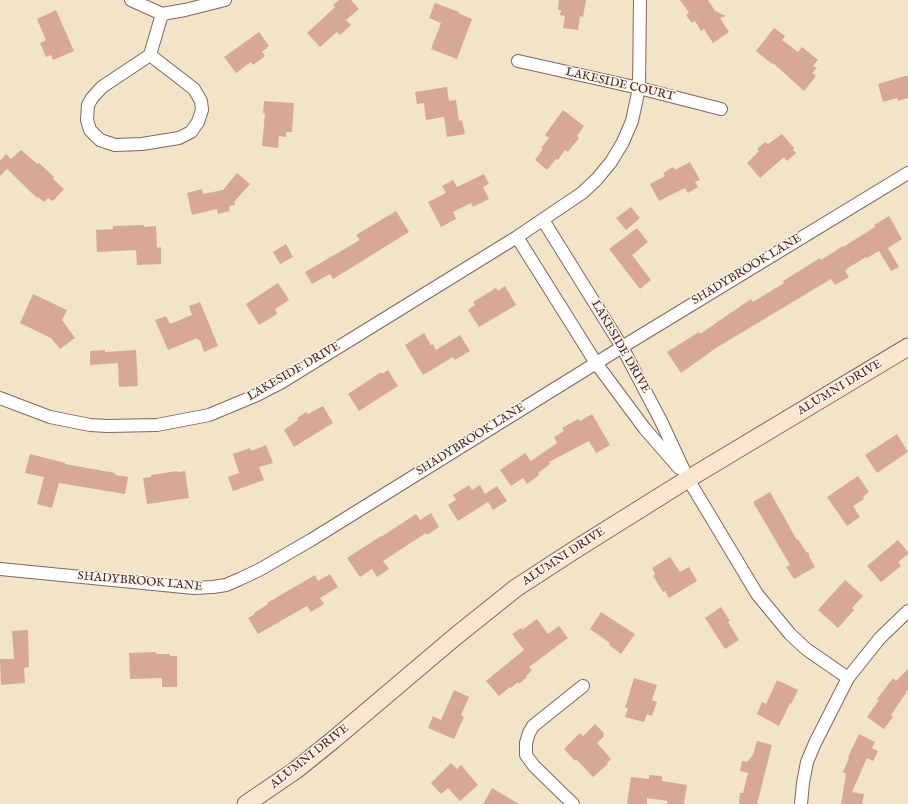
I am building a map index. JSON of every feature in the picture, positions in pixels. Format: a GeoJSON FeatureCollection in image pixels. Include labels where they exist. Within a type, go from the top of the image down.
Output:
{"type":"FeatureCollection","features":[{"type":"Feature","properties":{"kind":"main road","name":"ALUMNI DRIVE"},"geometry":{"type":"LineString","coordinates":[[246,804],[302,765],[462,631],[516,588],[688,479],[908,347]]}},
{"type":"Feature","properties":{"kind":"street"},"geometry":{"type":"LineString","coordinates":[[131,0],[162,14],[225,0]]}},
{"type":"Feature","properties":{"kind":"street","name":"LAKESIDE DRIVE"},"geometry":{"type":"LineString","coordinates":[[0,398],[50,417],[90,425],[114,426],[157,424],[209,415],[252,397],[282,382],[517,237],[582,194],[611,162],[623,142],[632,121],[639,88],[640,0]]}},
{"type":"Feature","properties":{"kind":"street"},"geometry":{"type":"LineString","coordinates":[[150,55],[194,89],[201,100],[202,110],[198,122],[191,132],[179,138],[142,144],[115,145],[100,140],[90,130],[87,120],[88,105],[102,87],[150,55],[162,14]]}},
{"type":"Feature","properties":{"kind":"street","name":"LAKESIDE COURT"},"geometry":{"type":"LineString","coordinates":[[518,60],[721,109]]}},
{"type":"Feature","properties":{"kind":"street","name":"SHADYBROOK LANE"},"geometry":{"type":"LineString","coordinates":[[0,569],[194,588],[226,585],[259,570],[311,540],[622,347],[908,173]]}},
{"type":"Feature","properties":{"kind":"street","name":"LAKESIDE DRIVE"},"geometry":{"type":"LineString","coordinates":[[543,220],[622,347],[661,421],[688,479],[757,594],[790,634],[806,649],[848,678]]}},
{"type":"Feature","properties":{"kind":"street","name":"LAKESIDE DRIVE"},"geometry":{"type":"LineString","coordinates":[[517,237],[596,363],[645,429],[688,479]]}},
{"type":"Feature","properties":{"kind":"street"},"geometry":{"type":"LineString","coordinates":[[801,804],[807,762],[848,678],[880,638],[908,610]]}},
{"type":"Feature","properties":{"kind":"street"},"geometry":{"type":"LineString","coordinates":[[573,804],[534,766],[526,755],[526,743],[533,726],[583,686]]}},
{"type":"Feature","properties":{"kind":"building"},"geometry":{"type":"Polygon","coordinates":[[[339,0],[351,0],[359,9],[346,20],[351,25],[340,35],[337,32],[320,47],[307,33],[335,7],[333,5],[339,0]]]}},
{"type":"Feature","properties":{"kind":"building"},"geometry":{"type":"Polygon","coordinates":[[[559,0],[586,0],[583,17],[580,16],[578,30],[563,28],[565,16],[560,15],[561,10],[558,10],[559,0]]]}},
{"type":"Feature","properties":{"kind":"building"},"geometry":{"type":"Polygon","coordinates":[[[680,0],[708,0],[715,11],[726,16],[720,18],[729,32],[713,43],[704,29],[701,31],[695,21],[692,23],[686,15],[689,13],[680,0]]]}},
{"type":"Feature","properties":{"kind":"building"},"geometry":{"type":"Polygon","coordinates":[[[435,3],[459,12],[458,13],[472,19],[457,59],[431,49],[441,23],[429,18],[435,3]]]}},
{"type":"Feature","properties":{"kind":"building"},"geometry":{"type":"Polygon","coordinates":[[[56,10],[74,51],[53,60],[51,55],[46,57],[40,43],[46,40],[37,19],[56,10]]]}},
{"type":"Feature","properties":{"kind":"building"},"geometry":{"type":"Polygon","coordinates":[[[774,28],[785,36],[782,40],[798,52],[802,47],[818,60],[813,66],[817,68],[812,73],[816,76],[804,91],[773,63],[772,64],[756,51],[774,28]]]}},
{"type":"Feature","properties":{"kind":"building"},"geometry":{"type":"Polygon","coordinates":[[[259,32],[269,46],[262,52],[265,56],[253,65],[251,62],[236,73],[224,57],[259,32]]]}},
{"type":"Feature","properties":{"kind":"building"},"geometry":{"type":"Polygon","coordinates":[[[908,76],[908,98],[898,101],[897,98],[883,102],[878,84],[908,76]]]}},
{"type":"Feature","properties":{"kind":"building"},"geometry":{"type":"Polygon","coordinates":[[[447,87],[449,101],[456,100],[459,121],[462,120],[465,134],[447,137],[444,117],[426,120],[424,103],[417,104],[415,92],[447,87]]]}},
{"type":"Feature","properties":{"kind":"building"},"geometry":{"type":"Polygon","coordinates":[[[264,101],[294,103],[292,132],[286,132],[286,137],[279,136],[278,148],[262,146],[265,113],[263,113],[264,101]]]}},
{"type":"Feature","properties":{"kind":"building"},"geometry":{"type":"Polygon","coordinates":[[[563,110],[584,126],[577,136],[579,138],[568,152],[565,150],[558,160],[556,159],[547,170],[535,160],[543,149],[541,148],[549,138],[545,135],[563,110]]]}},
{"type":"Feature","properties":{"kind":"building"},"geometry":{"type":"Polygon","coordinates":[[[782,134],[794,148],[793,150],[796,153],[787,161],[784,157],[760,178],[747,163],[759,151],[757,149],[765,142],[768,144],[782,134]]]}},
{"type":"Feature","properties":{"kind":"building"},"geometry":{"type":"Polygon","coordinates":[[[21,150],[35,162],[38,164],[39,163],[64,189],[53,201],[48,198],[44,202],[38,197],[37,198],[7,169],[0,176],[0,161],[6,154],[11,159],[21,150]]]}},
{"type":"Feature","properties":{"kind":"building"},"geometry":{"type":"Polygon","coordinates":[[[690,162],[700,180],[695,182],[698,187],[688,193],[685,188],[659,201],[650,184],[665,176],[663,173],[673,167],[675,170],[690,162]]]}},
{"type":"Feature","properties":{"kind":"building"},"geometry":{"type":"Polygon","coordinates":[[[237,173],[250,184],[234,202],[235,205],[229,206],[230,211],[218,214],[217,209],[192,215],[187,193],[202,189],[203,194],[223,190],[237,173]]]}},
{"type":"Feature","properties":{"kind":"building"},"geometry":{"type":"Polygon","coordinates":[[[484,174],[489,184],[483,187],[489,199],[473,207],[471,203],[453,212],[456,219],[441,227],[428,202],[446,193],[442,186],[453,180],[457,187],[484,174]]]}},
{"type":"Feature","properties":{"kind":"building"},"geometry":{"type":"Polygon","coordinates":[[[631,207],[640,218],[626,230],[616,218],[631,207]]]}},
{"type":"Feature","properties":{"kind":"building"},"geometry":{"type":"Polygon","coordinates":[[[396,211],[409,232],[333,279],[330,274],[312,284],[305,272],[360,240],[356,235],[396,211]]]}},
{"type":"Feature","properties":{"kind":"building"},"geometry":{"type":"Polygon","coordinates":[[[889,216],[902,239],[888,248],[899,267],[891,271],[879,251],[867,258],[866,257],[845,271],[849,277],[835,285],[831,279],[716,348],[681,373],[667,352],[699,332],[700,334],[751,299],[753,302],[820,258],[821,260],[843,247],[875,227],[874,225],[889,216]]]}},
{"type":"Feature","properties":{"kind":"building"},"geometry":{"type":"Polygon","coordinates":[[[144,225],[144,227],[156,226],[157,248],[161,247],[161,264],[137,265],[136,250],[97,252],[96,230],[113,229],[113,226],[144,225]]]}},
{"type":"Feature","properties":{"kind":"building"},"geometry":{"type":"Polygon","coordinates":[[[637,228],[648,242],[632,255],[651,280],[640,289],[609,249],[637,228]]]}},
{"type":"Feature","properties":{"kind":"building"},"geometry":{"type":"Polygon","coordinates":[[[286,244],[293,257],[280,264],[273,252],[286,244]]]}},
{"type":"Feature","properties":{"kind":"building"},"geometry":{"type":"Polygon","coordinates":[[[278,283],[289,300],[275,309],[277,314],[259,325],[246,304],[278,283]]]}},
{"type":"Feature","properties":{"kind":"building"},"geometry":{"type":"Polygon","coordinates":[[[505,286],[516,305],[479,327],[468,310],[475,305],[473,302],[496,288],[498,291],[505,286]]]}},
{"type":"Feature","properties":{"kind":"building"},"geometry":{"type":"Polygon","coordinates":[[[33,294],[67,310],[62,320],[75,338],[60,349],[51,338],[20,323],[33,294]]]}},
{"type":"Feature","properties":{"kind":"building"},"geometry":{"type":"Polygon","coordinates":[[[200,302],[218,346],[204,352],[200,340],[197,338],[168,350],[155,320],[166,316],[170,324],[192,315],[189,306],[200,302]]]}},
{"type":"Feature","properties":{"kind":"building"},"geometry":{"type":"Polygon","coordinates":[[[424,333],[431,345],[433,344],[436,350],[460,335],[470,351],[455,360],[453,357],[423,375],[405,345],[424,333]]]}},
{"type":"Feature","properties":{"kind":"building"},"geometry":{"type":"Polygon","coordinates":[[[105,350],[105,352],[136,350],[138,386],[119,387],[118,363],[90,365],[90,351],[105,350]]]}},
{"type":"Feature","properties":{"kind":"building"},"geometry":{"type":"Polygon","coordinates":[[[388,370],[398,386],[359,411],[348,394],[381,372],[382,374],[388,370]]]}},
{"type":"Feature","properties":{"kind":"building"},"geometry":{"type":"Polygon","coordinates":[[[323,406],[333,423],[294,447],[284,430],[306,412],[308,414],[323,406]]]}},
{"type":"Feature","properties":{"kind":"building"},"geometry":{"type":"Polygon","coordinates":[[[592,414],[610,445],[596,453],[589,441],[549,462],[550,464],[538,473],[539,475],[527,484],[523,478],[511,486],[500,470],[525,453],[531,461],[557,443],[554,437],[564,431],[562,428],[578,419],[580,421],[592,414]]]}},
{"type":"Feature","properties":{"kind":"building"},"geometry":{"type":"Polygon","coordinates":[[[897,434],[908,452],[877,473],[865,455],[897,434]]]}},
{"type":"Feature","properties":{"kind":"building"},"geometry":{"type":"Polygon","coordinates":[[[266,445],[273,463],[259,467],[264,480],[233,491],[228,477],[239,473],[233,454],[250,448],[251,451],[266,445]]]}},
{"type":"Feature","properties":{"kind":"building"},"geometry":{"type":"Polygon","coordinates":[[[30,454],[65,464],[115,473],[115,475],[128,477],[125,494],[59,483],[52,508],[37,504],[44,477],[25,473],[30,454]]]}},
{"type":"Feature","properties":{"kind":"building"},"geometry":{"type":"Polygon","coordinates":[[[185,471],[189,498],[147,504],[143,478],[151,477],[151,475],[185,471]]]}},
{"type":"Feature","properties":{"kind":"building"},"geometry":{"type":"Polygon","coordinates":[[[858,476],[869,492],[863,497],[864,499],[853,506],[860,517],[847,526],[827,497],[858,476]]]}},
{"type":"Feature","properties":{"kind":"building"},"geometry":{"type":"Polygon","coordinates":[[[469,485],[472,490],[480,485],[485,494],[497,486],[507,501],[493,510],[488,502],[458,521],[448,505],[456,500],[453,495],[469,485]]]}},
{"type":"Feature","properties":{"kind":"building"},"geometry":{"type":"Polygon","coordinates":[[[770,492],[797,540],[798,539],[806,552],[809,553],[815,567],[794,579],[786,567],[790,565],[753,502],[770,492]]]}},
{"type":"Feature","properties":{"kind":"building"},"geometry":{"type":"Polygon","coordinates":[[[431,513],[439,527],[427,535],[426,533],[383,561],[389,569],[377,577],[372,569],[360,577],[347,558],[416,514],[420,520],[431,513]]]}},
{"type":"Feature","properties":{"kind":"building"},"geometry":{"type":"Polygon","coordinates":[[[898,540],[908,554],[898,562],[901,566],[881,582],[867,566],[898,540]]]}},
{"type":"Feature","properties":{"kind":"building"},"geometry":{"type":"Polygon","coordinates":[[[670,557],[680,572],[689,567],[697,581],[669,598],[665,591],[663,592],[653,576],[655,574],[652,568],[670,557]]]}},
{"type":"Feature","properties":{"kind":"building"},"geometry":{"type":"Polygon","coordinates":[[[330,574],[338,587],[320,598],[324,604],[311,612],[307,606],[258,634],[248,618],[255,614],[254,613],[268,604],[267,603],[315,575],[318,581],[330,574]]]}},
{"type":"Feature","properties":{"kind":"building"},"geometry":{"type":"Polygon","coordinates":[[[845,580],[863,596],[852,608],[854,610],[838,628],[818,610],[845,580]]]}},
{"type":"Feature","properties":{"kind":"building"},"geometry":{"type":"Polygon","coordinates":[[[721,607],[739,640],[725,649],[705,618],[721,607]]]}},
{"type":"Feature","properties":{"kind":"building"},"geometry":{"type":"Polygon","coordinates":[[[601,612],[635,634],[621,654],[609,645],[610,643],[590,629],[601,612]]]}},
{"type":"Feature","properties":{"kind":"building"},"geometry":{"type":"Polygon","coordinates":[[[537,619],[548,634],[559,626],[568,638],[529,667],[532,670],[519,684],[518,682],[499,696],[486,681],[524,650],[512,634],[521,628],[522,630],[537,619]]]}},
{"type":"Feature","properties":{"kind":"building"},"geometry":{"type":"Polygon","coordinates":[[[28,630],[29,667],[24,668],[25,683],[1,685],[0,659],[14,659],[12,631],[28,630]]]}},
{"type":"Feature","properties":{"kind":"building"},"geometry":{"type":"Polygon","coordinates":[[[156,652],[156,654],[170,654],[170,656],[177,656],[177,687],[162,687],[162,678],[130,679],[129,653],[156,652]]]}},
{"type":"Feature","properties":{"kind":"building"},"geometry":{"type":"Polygon","coordinates":[[[908,669],[908,690],[891,715],[893,717],[884,729],[867,717],[879,700],[877,699],[893,678],[896,681],[908,669]]]}},
{"type":"Feature","properties":{"kind":"building"},"geometry":{"type":"Polygon","coordinates":[[[634,678],[657,685],[652,700],[657,702],[652,716],[647,714],[644,722],[625,717],[628,708],[625,708],[634,678]]]}},
{"type":"Feature","properties":{"kind":"building"},"geometry":{"type":"Polygon","coordinates":[[[777,680],[798,690],[779,726],[757,714],[762,702],[766,704],[777,680]]]}},
{"type":"Feature","properties":{"kind":"building"},"geometry":{"type":"Polygon","coordinates":[[[454,690],[469,697],[461,715],[464,717],[454,739],[428,728],[433,716],[441,720],[454,690]]]}},
{"type":"Feature","properties":{"kind":"building"},"geometry":{"type":"Polygon","coordinates":[[[595,724],[604,733],[604,736],[597,743],[611,759],[607,763],[608,764],[593,777],[564,749],[580,733],[583,736],[595,724]]]}},
{"type":"Feature","properties":{"kind":"building"},"geometry":{"type":"Polygon","coordinates":[[[859,734],[875,742],[872,748],[878,751],[873,761],[867,758],[852,792],[864,794],[862,804],[841,804],[846,774],[843,772],[849,758],[848,757],[859,734]]]}},
{"type":"Feature","properties":{"kind":"building"},"geometry":{"type":"Polygon","coordinates":[[[757,741],[772,745],[757,804],[739,804],[740,793],[743,793],[748,773],[740,771],[742,761],[747,762],[753,755],[757,741]]]}},
{"type":"Feature","properties":{"kind":"building"},"geometry":{"type":"Polygon","coordinates":[[[451,763],[457,769],[461,765],[478,785],[460,801],[448,788],[441,794],[431,783],[451,763]]]}},
{"type":"Feature","properties":{"kind":"building"},"geometry":{"type":"Polygon","coordinates":[[[649,775],[662,776],[662,781],[687,785],[684,804],[667,804],[668,801],[647,798],[647,804],[627,804],[631,777],[649,779],[649,775]]]}},
{"type":"Feature","properties":{"kind":"building"},"geometry":{"type":"Polygon","coordinates":[[[492,788],[519,804],[483,804],[492,788]]]}}]}
